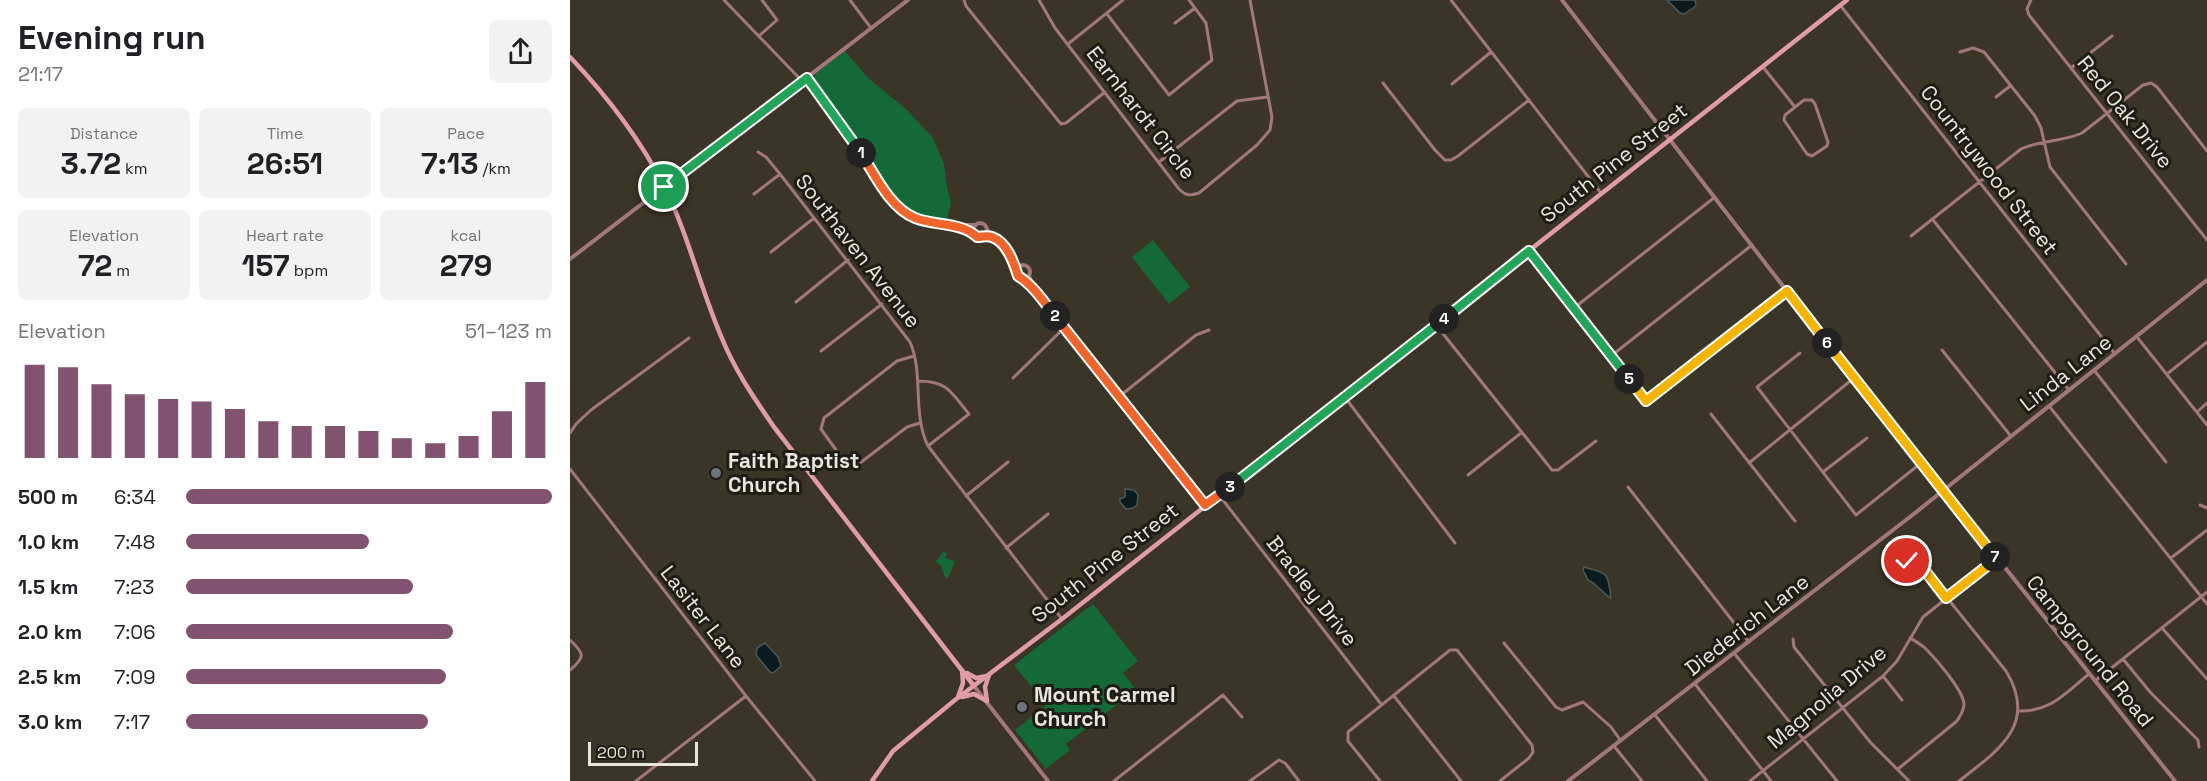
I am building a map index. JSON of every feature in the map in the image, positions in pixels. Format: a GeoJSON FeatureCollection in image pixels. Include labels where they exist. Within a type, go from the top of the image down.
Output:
{"type":"FeatureCollection","features":[{"type":"Feature","properties":{"kind":"main road","name":"South Pine Street"},"geometry":{"type":"LineString","coordinates":[[872,781],[893,751],[957,699],[1436,325],[1843,2]]}},
{"type":"Feature","properties":{"kind":"main road"},"geometry":{"type":"LineString","coordinates":[[570,57],[627,123],[664,187],[679,219],[722,339],[745,383],[774,427],[975,686]]}},
{"type":"Feature","properties":{"kind":"main road"},"geometry":{"type":"LineString","coordinates":[[962,670],[976,678],[989,675]]}},
{"type":"Feature","properties":{"kind":"main road"},"geometry":{"type":"LineString","coordinates":[[957,699],[962,686],[962,670]]}},
{"type":"Feature","properties":{"kind":"main road"},"geometry":{"type":"LineString","coordinates":[[987,701],[985,687],[989,675]]}},
{"type":"Feature","properties":{"kind":"main road"},"geometry":{"type":"LineString","coordinates":[[957,699],[974,694],[987,701]]}},
{"type":"Feature","properties":{"kind":"street"},"geometry":{"type":"LineString","coordinates":[[724,0],[805,80],[901,210],[913,218],[956,226],[973,232],[979,237],[985,236],[998,240]]}},
{"type":"Feature","properties":{"kind":"street"},"geometry":{"type":"LineString","coordinates":[[759,36],[777,20],[762,0]]}},
{"type":"Feature","properties":{"kind":"street"},"geometry":{"type":"LineString","coordinates":[[850,0],[871,28]]}},
{"type":"Feature","properties":{"kind":"street"},"geometry":{"type":"LineString","coordinates":[[570,259],[908,0]]}},
{"type":"Feature","properties":{"kind":"street"},"geometry":{"type":"LineString","coordinates":[[964,0],[966,6],[1061,124],[1066,123],[1105,92]]}},
{"type":"Feature","properties":{"kind":"street","name":"Earnhardt Circle"},"geometry":{"type":"LineString","coordinates":[[1040,0],[1044,10],[1068,45],[1184,194],[1190,196],[1199,193],[1266,136],[1270,130],[1272,117],[1250,0]]}},
{"type":"Feature","properties":{"kind":"street"},"geometry":{"type":"LineString","coordinates":[[1068,45],[1123,0]]}},
{"type":"Feature","properties":{"kind":"street"},"geometry":{"type":"LineString","coordinates":[[1107,14],[1170,94],[1212,60],[1206,23],[1189,0]]}},
{"type":"Feature","properties":{"kind":"street"},"geometry":{"type":"LineString","coordinates":[[1451,0],[1601,194]]}},
{"type":"Feature","properties":{"kind":"street","name":"Campground Road"},"geometry":{"type":"LineString","coordinates":[[1562,0],[1996,559],[2175,781]]}},
{"type":"Feature","properties":{"kind":"street","name":"Red Oak Drive"},"geometry":{"type":"LineString","coordinates":[[2031,0],[2027,9],[2029,15],[2207,240]]}},
{"type":"Feature","properties":{"kind":"street","name":"Countrywood Street"},"geometry":{"type":"LineString","coordinates":[[1843,2],[2115,354]]}},
{"type":"Feature","properties":{"kind":"street"},"geometry":{"type":"LineString","coordinates":[[1175,23],[1195,8]]}},
{"type":"Feature","properties":{"kind":"street"},"geometry":{"type":"LineString","coordinates":[[2071,68],[2112,36]]}},
{"type":"Feature","properties":{"kind":"street"},"geometry":{"type":"LineString","coordinates":[[1960,52],[1973,48],[1983,52],[2038,121],[2050,167],[2126,264]]}},
{"type":"Feature","properties":{"kind":"street"},"geometry":{"type":"LineString","coordinates":[[1452,84],[1491,52]]}},
{"type":"Feature","properties":{"kind":"street"},"geometry":{"type":"LineString","coordinates":[[1763,67],[1795,106]]}},
{"type":"Feature","properties":{"kind":"street"},"geometry":{"type":"LineString","coordinates":[[1383,83],[1445,160],[1458,156],[1529,100]]}},
{"type":"Feature","properties":{"kind":"street"},"geometry":{"type":"LineString","coordinates":[[1911,236],[2021,149],[2044,142],[2072,138],[2082,133],[2143,85],[2151,83],[2157,87],[2207,151]]}},
{"type":"Feature","properties":{"kind":"street"},"geometry":{"type":"LineString","coordinates":[[1996,96],[2010,86]]}},
{"type":"Feature","properties":{"kind":"street"},"geometry":{"type":"LineString","coordinates":[[1159,162],[1237,101],[1268,97]]}},
{"type":"Feature","properties":{"kind":"street"},"geometry":{"type":"LineString","coordinates":[[1804,100],[1812,100],[1815,104],[1827,142],[1827,146],[1816,154],[1807,154],[1785,124],[1785,115],[1795,106],[1804,100]]}},
{"type":"Feature","properties":{"kind":"street","name":"Southaven Avenue"},"geometry":{"type":"LineString","coordinates":[[758,152],[766,157],[780,174],[910,342],[918,381],[920,423],[928,446],[1062,619]]}},
{"type":"Feature","properties":{"kind":"street"},"geometry":{"type":"LineString","coordinates":[[754,194],[780,174]]}},
{"type":"Feature","properties":{"kind":"street"},"geometry":{"type":"LineString","coordinates":[[1574,308],[1715,197]]}},
{"type":"Feature","properties":{"kind":"street"},"geometry":{"type":"LineString","coordinates":[[771,252],[814,218]]}},
{"type":"Feature","properties":{"kind":"street"},"geometry":{"type":"LineString","coordinates":[[1933,220],[2069,390]]}},
{"type":"Feature","properties":{"kind":"street"},"geometry":{"type":"LineString","coordinates":[[956,226],[983,224],[998,240],[1011,257],[1017,269],[1017,275],[1038,294],[1205,505]]}},
{"type":"Feature","properties":{"kind":"street"},"geometry":{"type":"LineString","coordinates":[[973,232],[976,225]]}},
{"type":"Feature","properties":{"kind":"street"},"geometry":{"type":"LineString","coordinates":[[985,236],[987,230]]}},
{"type":"Feature","properties":{"kind":"street"},"geometry":{"type":"LineString","coordinates":[[1611,356],[1752,245]]}},
{"type":"Feature","properties":{"kind":"street"},"geometry":{"type":"LineString","coordinates":[[1529,251],[1646,401],[1787,291]]}},
{"type":"Feature","properties":{"kind":"street"},"geometry":{"type":"LineString","coordinates":[[1011,257],[1029,267],[1029,277],[1038,294]]}},
{"type":"Feature","properties":{"kind":"street"},"geometry":{"type":"LineString","coordinates":[[796,302],[848,260]]}},
{"type":"Feature","properties":{"kind":"street"},"geometry":{"type":"LineString","coordinates":[[1017,269],[1022,265]]}},
{"type":"Feature","properties":{"kind":"street"},"geometry":{"type":"LineString","coordinates":[[1023,279],[1029,277]]}},
{"type":"Feature","properties":{"kind":"street","name":"Linda Lane"},"geometry":{"type":"LineString","coordinates":[[1942,490],[2207,280]]}},
{"type":"Feature","properties":{"kind":"street"},"geometry":{"type":"LineString","coordinates":[[821,351],[882,304]]}},
{"type":"Feature","properties":{"kind":"street"},"geometry":{"type":"LineString","coordinates":[[1436,325],[1554,471],[1596,441]]}},
{"type":"Feature","properties":{"kind":"street"},"geometry":{"type":"LineString","coordinates":[[1013,378],[1064,328]]}},
{"type":"Feature","properties":{"kind":"street"},"geometry":{"type":"LineString","coordinates":[[1120,396],[1196,335],[1209,330]]}},
{"type":"Feature","properties":{"kind":"street"},"geometry":{"type":"LineString","coordinates":[[2137,337],[2207,425]]}},
{"type":"Feature","properties":{"kind":"street"},"geometry":{"type":"LineString","coordinates":[[570,433],[591,410],[689,338]]}},
{"type":"Feature","properties":{"kind":"street"},"geometry":{"type":"LineString","coordinates":[[2167,374],[2207,342]]}},
{"type":"Feature","properties":{"kind":"street"},"geometry":{"type":"LineString","coordinates":[[1942,350],[2010,435]]}},
{"type":"Feature","properties":{"kind":"street"},"geometry":{"type":"LineString","coordinates":[[1800,353],[1757,387],[1856,515],[1921,463]]}},
{"type":"Feature","properties":{"kind":"street"},"geometry":{"type":"LineString","coordinates":[[914,356],[897,361],[824,418],[821,429],[844,462],[853,465],[860,463],[907,427],[920,423]]}},
{"type":"Feature","properties":{"kind":"street"},"geometry":{"type":"LineString","coordinates":[[2094,370],[2166,462]]}},
{"type":"Feature","properties":{"kind":"street"},"geometry":{"type":"LineString","coordinates":[[1749,463],[1854,378]]}},
{"type":"Feature","properties":{"kind":"street"},"geometry":{"type":"LineString","coordinates":[[918,381],[939,382],[947,387],[969,414],[928,446]]}},
{"type":"Feature","properties":{"kind":"street"},"geometry":{"type":"LineString","coordinates":[[1344,396],[1455,543]]}},
{"type":"Feature","properties":{"kind":"street"},"geometry":{"type":"LineString","coordinates":[[2196,412],[2207,403]]}},
{"type":"Feature","properties":{"kind":"street"},"geometry":{"type":"LineString","coordinates":[[2049,406],[2207,604]]}},
{"type":"Feature","properties":{"kind":"street"},"geometry":{"type":"LineString","coordinates":[[1711,414],[1795,521]]}},
{"type":"Feature","properties":{"kind":"street"},"geometry":{"type":"LineString","coordinates":[[1468,475],[1521,433]]}},
{"type":"Feature","properties":{"kind":"street"},"geometry":{"type":"LineString","coordinates":[[1823,472],[1867,438]]}},
{"type":"Feature","properties":{"kind":"street"},"geometry":{"type":"LineString","coordinates":[[966,496],[1008,462]]}},
{"type":"Feature","properties":{"kind":"street","name":"Lasiter Lane"},"geometry":{"type":"LineString","coordinates":[[570,469],[815,781]]}},
{"type":"Feature","properties":{"kind":"street"},"geometry":{"type":"LineString","coordinates":[[1628,487],[1749,642]]}},
{"type":"Feature","properties":{"kind":"street","name":"Diederich Lane"},"geometry":{"type":"LineString","coordinates":[[1568,781],[1942,490]]}},
{"type":"Feature","properties":{"kind":"street","name":"Bradley Drive"},"geometry":{"type":"LineString","coordinates":[[1219,495],[1382,705]]}},
{"type":"Feature","properties":{"kind":"street"},"geometry":{"type":"LineString","coordinates":[[2200,505],[2207,508]]}},
{"type":"Feature","properties":{"kind":"street"},"geometry":{"type":"LineString","coordinates":[[1006,548],[1048,514]]}},
{"type":"Feature","properties":{"kind":"street"},"geometry":{"type":"LineString","coordinates":[[2171,558],[2207,530]]}},
{"type":"Feature","properties":{"kind":"street","name":"Magnolia Drive"},"geometry":{"type":"LineString","coordinates":[[1750,781],[1883,676],[1897,661],[1923,617],[1996,559]]}},
{"type":"Feature","properties":{"kind":"street"},"geometry":{"type":"LineString","coordinates":[[1898,567],[1907,561],[1913,560],[1919,563],[2006,671],[2015,689],[2018,711],[2009,737],[2001,748],[1959,781]]}},
{"type":"Feature","properties":{"kind":"street"},"geometry":{"type":"LineString","coordinates":[[2095,681],[2207,592]]}},
{"type":"Feature","properties":{"kind":"street"},"geometry":{"type":"LineString","coordinates":[[2162,628],[2207,679]]}},
{"type":"Feature","properties":{"kind":"street"},"geometry":{"type":"LineString","coordinates":[[1898,769],[1957,721],[1964,705],[1957,687],[1925,648],[1910,638]]}},
{"type":"Feature","properties":{"kind":"street"},"geometry":{"type":"LineString","coordinates":[[1793,639],[1794,647],[1870,742],[1909,781]]}},
{"type":"Feature","properties":{"kind":"street"},"geometry":{"type":"LineString","coordinates":[[570,640],[580,650],[582,656],[570,670]]}},
{"type":"Feature","properties":{"kind":"street"},"geometry":{"type":"LineString","coordinates":[[1504,643],[1556,707],[1562,710],[1583,702],[1611,727],[1621,741]]}},
{"type":"Feature","properties":{"kind":"street"},"geometry":{"type":"LineString","coordinates":[[1380,781],[1348,741],[1348,732],[1450,651],[1457,650],[1532,745],[1533,752],[1529,758],[1500,781]]}},
{"type":"Feature","properties":{"kind":"street"},"geometry":{"type":"LineString","coordinates":[[1734,653],[1837,781]]}},
{"type":"Feature","properties":{"kind":"street"},"geometry":{"type":"LineString","coordinates":[[2122,659],[2150,692],[2198,740],[2199,747]]}},
{"type":"Feature","properties":{"kind":"street"},"geometry":{"type":"LineString","coordinates":[[2018,711],[2034,712],[2047,707],[2089,674]]}},
{"type":"Feature","properties":{"kind":"street"},"geometry":{"type":"LineString","coordinates":[[1883,676],[1902,700]]}},
{"type":"Feature","properties":{"kind":"street"},"geometry":{"type":"LineString","coordinates":[[1695,684],[1771,781]]}},
{"type":"Feature","properties":{"kind":"street"},"geometry":{"type":"LineString","coordinates":[[975,686],[1048,781]]}},
{"type":"Feature","properties":{"kind":"street"},"geometry":{"type":"LineString","coordinates":[[1114,781],[1223,695],[1242,717]]}},
{"type":"Feature","properties":{"kind":"street"},"geometry":{"type":"LineString","coordinates":[[636,781],[746,696]]}},
{"type":"Feature","properties":{"kind":"street"},"geometry":{"type":"LineString","coordinates":[[1394,696],[1461,781]]}},
{"type":"Feature","properties":{"kind":"street"},"geometry":{"type":"LineString","coordinates":[[1655,715],[1707,781]]}},
{"type":"Feature","properties":{"kind":"street"},"geometry":{"type":"LineString","coordinates":[[1614,746],[1642,781]]}},
{"type":"Feature","properties":{"kind":"street"},"geometry":{"type":"LineString","coordinates":[[1250,781],[1279,760],[1285,763],[1299,781]]}},
{"type":"Feature","properties":{"kind":"green space"},"geometry":{"type":"Polygon","coordinates":[[[845,51],[868,78],[907,110],[933,138],[944,164],[951,203],[946,224],[911,215],[893,199],[814,81],[815,74],[845,51]]]}},
{"type":"Feature","properties":{"kind":"green space"},"geometry":{"type":"Polygon","coordinates":[[[1153,240],[1190,287],[1169,304],[1132,257],[1153,240]]]}},
{"type":"Feature","properties":{"kind":"green space"},"geometry":{"type":"Polygon","coordinates":[[[944,551],[947,554],[945,558],[955,561],[948,578],[945,577],[941,566],[936,561],[944,551]]]}},
{"type":"Feature","properties":{"kind":"green space"},"geometry":{"type":"Polygon","coordinates":[[[1093,604],[1138,661],[1123,673],[1136,690],[1066,744],[1070,750],[1046,769],[1015,730],[1046,705],[1014,665],[1093,604]]]}},
{"type":"Feature","properties":{"kind":"shaded area"},"geometry":{"type":"Polygon","coordinates":[[[1667,0],[1695,0],[1696,6],[1684,14],[1667,0]]]}},
{"type":"Feature","properties":{"kind":"shaded area"},"geometry":{"type":"Polygon","coordinates":[[[1125,489],[1134,490],[1138,495],[1137,505],[1133,508],[1126,509],[1120,502],[1120,499],[1125,497],[1125,489]]]}},
{"type":"Feature","properties":{"kind":"shaded area"},"geometry":{"type":"Polygon","coordinates":[[[1584,567],[1605,575],[1609,583],[1611,598],[1588,580],[1583,570],[1584,567]]]}},
{"type":"Feature","properties":{"kind":"shaded area"},"geometry":{"type":"Polygon","coordinates":[[[765,643],[778,657],[781,666],[773,673],[756,655],[757,648],[765,643]]]}},
{"type":"Feature","properties":{"kind":"place","name":"Faith Baptist Church"},"geometry":{"type":"Point","coordinates":[716,473]}},
{"type":"Feature","properties":{"kind":"place","name":"Mount Carmel Church"},"geometry":{"type":"Point","coordinates":[1022,707]}},
{"type":"Feature","properties":{"kind":"route"},"geometry":{"type":"LineString","coordinates":[[664,187],[807,78],[901,210],[913,218],[933,224],[956,226],[973,232],[977,237],[993,237],[998,240],[1011,257],[1018,276],[1038,294],[1205,505],[1529,251],[1646,401],[1787,291],[1996,559],[1946,598],[1919,563],[1913,560],[1907,561]]}}]}
